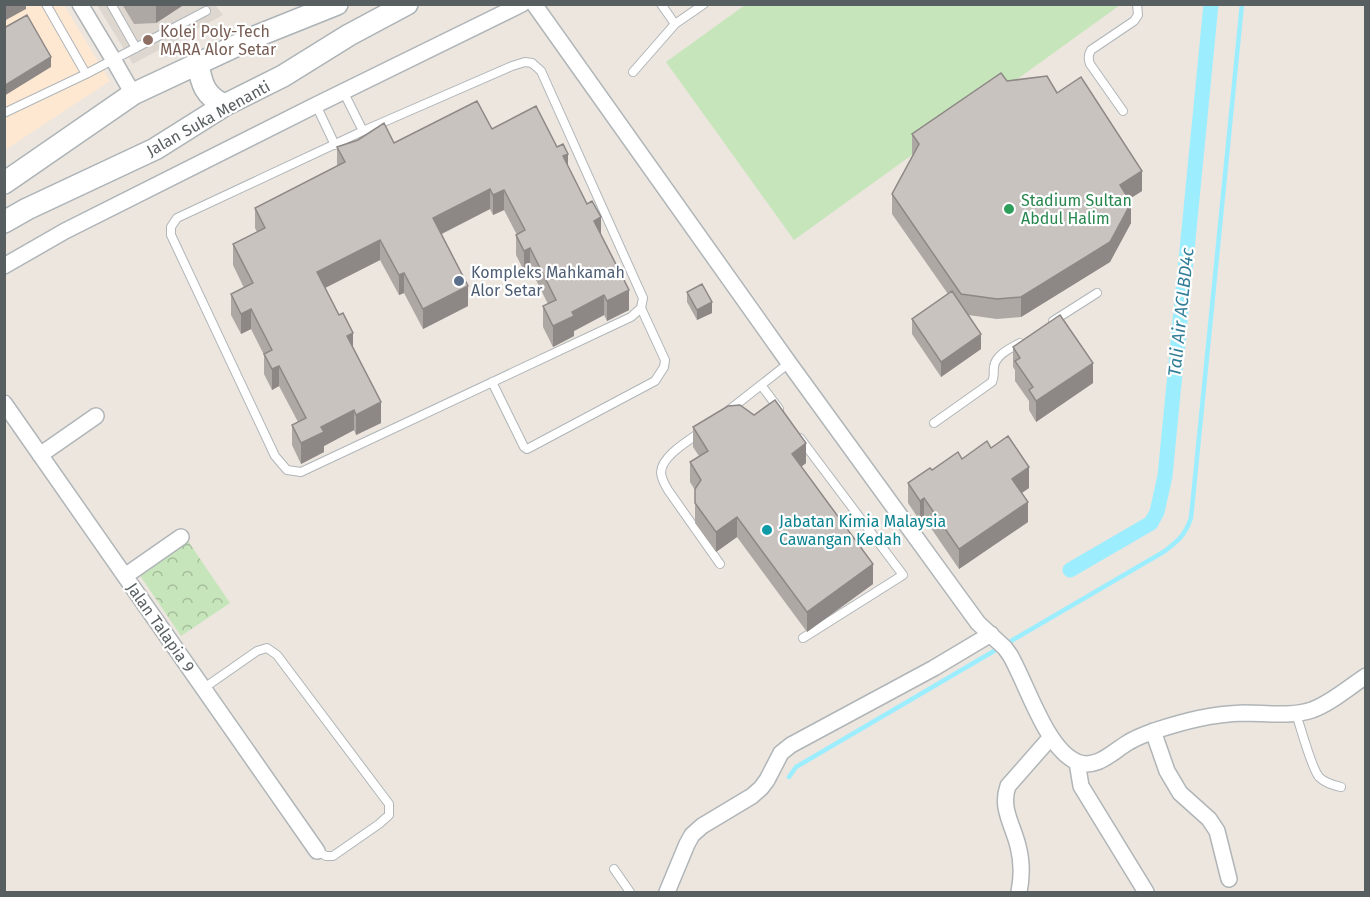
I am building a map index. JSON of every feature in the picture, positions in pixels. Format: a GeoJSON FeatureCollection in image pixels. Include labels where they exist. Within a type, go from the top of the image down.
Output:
{"type":"FeatureCollection","features":[{"type":"Feature","properties":{"kind":"main road"},"geometry":{"type":"LineString","coordinates":[[4,183],[133,94],[257,36],[338,4]]}},
{"type":"Feature","properties":{"kind":"main road","name":"Jalan Suka Menanti"},"geometry":{"type":"LineString","coordinates":[[4,222],[154,149],[225,105],[283,76],[349,35],[407,4]]}},
{"type":"Feature","properties":{"kind":"main road"},"geometry":{"type":"LineString","coordinates":[[198,63],[204,88],[213,98],[225,105]]}},
{"type":"Feature","properties":{"kind":"street"},"geometry":{"type":"LineString","coordinates":[[80,4],[133,94]]}},
{"type":"Feature","properties":{"kind":"street"},"geometry":{"type":"LineString","coordinates":[[4,266],[64,231],[522,4]]}},
{"type":"Feature","properties":{"kind":"street"},"geometry":{"type":"LineString","coordinates":[[534,4],[789,363],[978,622],[1010,655],[1051,737],[1064,754],[1085,764],[1097,762],[1129,742],[1153,731],[1201,717],[1242,713],[1296,714],[1310,711],[1322,706],[1365,676]]}},
{"type":"Feature","properties":{"kind":"street","name":"Jalan Talapia 9"},"geometry":{"type":"LineString","coordinates":[[4,403],[317,851]]}},
{"type":"Feature","properties":{"kind":"street"},"geometry":{"type":"LineString","coordinates":[[40,454],[96,416]]}},
{"type":"Feature","properties":{"kind":"street"},"geometry":{"type":"LineString","coordinates":[[125,576],[181,537]]}},
{"type":"Feature","properties":{"kind":"street"},"geometry":{"type":"LineString","coordinates":[[667,892],[692,834],[752,796],[767,780],[781,753],[791,745],[934,668],[991,634]]}},
{"type":"Feature","properties":{"kind":"street"},"geometry":{"type":"LineString","coordinates":[[1153,731],[1167,771],[1180,793],[1209,819],[1217,831],[1229,879]]}},
{"type":"Feature","properties":{"kind":"street"},"geometry":{"type":"LineString","coordinates":[[1018,892],[1021,881],[1020,857],[1005,807],[1005,796],[1008,786],[1051,737]]}},
{"type":"Feature","properties":{"kind":"street"},"geometry":{"type":"LineString","coordinates":[[1077,762],[1081,786],[1146,892]]}},
{"type":"Feature","properties":{"kind":"lane"},"geometry":{"type":"LineString","coordinates":[[46,4],[86,74]]}},
{"type":"Feature","properties":{"kind":"lane"},"geometry":{"type":"LineString","coordinates":[[111,4],[136,48]]}},
{"type":"Feature","properties":{"kind":"lane"},"geometry":{"type":"LineString","coordinates":[[661,4],[675,24]]}},
{"type":"Feature","properties":{"kind":"lane"},"geometry":{"type":"LineString","coordinates":[[633,72],[675,24],[704,4]]}},
{"type":"Feature","properties":{"kind":"lane"},"geometry":{"type":"LineString","coordinates":[[1123,111],[1088,59],[1089,54],[1134,21],[1138,15],[1137,4]]}},
{"type":"Feature","properties":{"kind":"lane"},"geometry":{"type":"LineString","coordinates":[[4,113],[86,74],[206,11]]}},
{"type":"Feature","properties":{"kind":"lane"},"geometry":{"type":"LineString","coordinates":[[492,382],[527,449],[655,381],[664,367],[665,360],[641,308],[643,298],[541,71],[532,63],[525,62],[512,66],[363,131],[177,218],[171,227],[171,235],[274,456],[287,470],[301,472],[492,382],[631,317],[641,308]]}},
{"type":"Feature","properties":{"kind":"lane"},"geometry":{"type":"LineString","coordinates":[[343,91],[363,131]]}},
{"type":"Feature","properties":{"kind":"lane"},"geometry":{"type":"LineString","coordinates":[[316,105],[335,145]]}},
{"type":"Feature","properties":{"kind":"lane"},"geometry":{"type":"LineString","coordinates":[[1049,324],[1097,293]]}},
{"type":"Feature","properties":{"kind":"lane"},"geometry":{"type":"LineString","coordinates":[[934,423],[992,382],[994,366],[998,358],[1030,336]]}},
{"type":"Feature","properties":{"kind":"lane"},"geometry":{"type":"LineString","coordinates":[[724,413],[789,363]]}},
{"type":"Feature","properties":{"kind":"lane"},"geometry":{"type":"LineString","coordinates":[[761,385],[782,413]]}},
{"type":"Feature","properties":{"kind":"lane"},"geometry":{"type":"LineString","coordinates":[[706,428],[669,456],[663,464],[661,473],[668,490],[720,564]]}},
{"type":"Feature","properties":{"kind":"lane"},"geometry":{"type":"LineString","coordinates":[[796,432],[903,575],[803,638]]}},
{"type":"Feature","properties":{"kind":"lane"},"geometry":{"type":"LineString","coordinates":[[204,688],[257,651],[267,648],[277,655],[389,804],[389,815],[333,856],[326,856],[317,851]]}},
{"type":"Feature","properties":{"kind":"lane"},"geometry":{"type":"LineString","coordinates":[[1296,714],[1313,765],[1320,778],[1331,785],[1341,787]]}},
{"type":"Feature","properties":{"kind":"lane"},"geometry":{"type":"LineString","coordinates":[[614,869],[630,892]]}},
{"type":"Feature","properties":{"kind":"shaded area"},"geometry":{"type":"Polygon","coordinates":[[[5,5],[64,5],[110,81],[5,150],[5,5]]]}},
{"type":"Feature","properties":{"kind":"shaded area","name":"Kolej Poly-Tech MARA Alor Setar"},"geometry":{"type":"Polygon","coordinates":[[[97,5],[215,5],[223,15],[133,64],[97,5]]]}},
{"type":"Feature","properties":{"kind":"green space"},"geometry":{"type":"Polygon","coordinates":[[[745,5],[1120,5],[794,240],[666,62],[745,5]]]}},
{"type":"Feature","properties":{"kind":"green space"},"geometry":{"type":"Polygon","coordinates":[[[188,541],[230,603],[181,636],[139,574],[188,541]]]}},
{"type":"Feature","properties":{"kind":"building"},"geometry":{"type":"Polygon","coordinates":[[[27,15],[51,57],[4,86],[4,28],[27,15]]]}},
{"type":"Feature","properties":{"kind":"building","name":"Stadium Sultan Abdul Halim"},"geometry":{"type":"Polygon","coordinates":[[[1001,73],[1007,81],[1047,76],[1057,93],[1081,77],[1142,171],[1120,185],[1131,203],[1110,242],[1021,297],[997,299],[961,294],[892,194],[919,144],[912,134],[1001,73]]]}},
{"type":"Feature","properties":{"kind":"building"},"geometry":{"type":"Polygon","coordinates":[[[477,101],[492,129],[536,106],[557,147],[563,144],[568,154],[563,156],[587,204],[592,201],[601,217],[594,221],[629,290],[607,301],[604,295],[572,312],[574,316],[553,326],[543,306],[556,300],[530,248],[524,251],[516,235],[525,230],[504,190],[493,195],[490,189],[433,218],[468,286],[423,309],[404,273],[399,275],[380,240],[317,272],[339,315],[343,313],[353,333],[347,336],[381,402],[356,415],[354,410],[321,427],[324,432],[301,443],[292,425],[306,418],[279,366],[272,369],[264,354],[272,350],[251,309],[241,314],[231,294],[253,283],[233,244],[265,228],[255,208],[345,162],[337,147],[358,140],[384,123],[394,143],[477,101]]]}},
{"type":"Feature","properties":{"kind":"building"},"geometry":{"type":"Polygon","coordinates":[[[702,284],[712,302],[697,310],[687,292],[702,284]]]}},
{"type":"Feature","properties":{"kind":"building"},"geometry":{"type":"Polygon","coordinates":[[[952,291],[981,334],[941,362],[912,319],[952,291]]]}},
{"type":"Feature","properties":{"kind":"building"},"geometry":{"type":"Polygon","coordinates":[[[1060,315],[1093,363],[1036,401],[1029,390],[1033,387],[1015,361],[1020,358],[1013,347],[1060,315]]]}},
{"type":"Feature","properties":{"kind":"building","name":"Jabatan Kimia Malaysia Cawangan Kedah"},"geometry":{"type":"Polygon","coordinates":[[[775,400],[806,443],[792,454],[873,564],[807,612],[737,517],[716,532],[695,503],[695,489],[701,480],[690,462],[708,451],[693,427],[728,406],[740,405],[754,415],[775,400]]]}},
{"type":"Feature","properties":{"kind":"building"},"geometry":{"type":"Polygon","coordinates":[[[1008,436],[1029,467],[1012,479],[1028,502],[959,549],[924,498],[920,501],[908,483],[958,452],[962,459],[987,441],[991,448],[1008,436]]]}},
{"type":"Feature","properties":{"kind":"waterway","name":"Tali Air ACLBD4c"},"geometry":{"type":"LineString","coordinates":[[1070,570],[1151,523],[1157,512],[1165,476],[1211,4]]}},
{"type":"Feature","properties":{"kind":"waterway"},"geometry":{"type":"LineString","coordinates":[[1011,641],[1165,551],[1181,537],[1191,518],[1242,4]]}},
{"type":"Feature","properties":{"kind":"waterway"},"geometry":{"type":"LineString","coordinates":[[789,777],[796,767],[994,651]]}},
{"type":"Feature","properties":{"kind":"place","name":"Kolej Poly-Tech MARA Alor Setar"},"geometry":{"type":"Point","coordinates":[148,40]}},
{"type":"Feature","properties":{"kind":"place","name":"Stadium Sultan Abdul Halim"},"geometry":{"type":"Point","coordinates":[1009,209]}},
{"type":"Feature","properties":{"kind":"place","name":"Kompleks Mahkamah Alor Setar"},"geometry":{"type":"Point","coordinates":[459,281]}},
{"type":"Feature","properties":{"kind":"place","name":"Jabatan Kimia Malaysia Cawangan Kedah"},"geometry":{"type":"Point","coordinates":[767,530]}}]}
